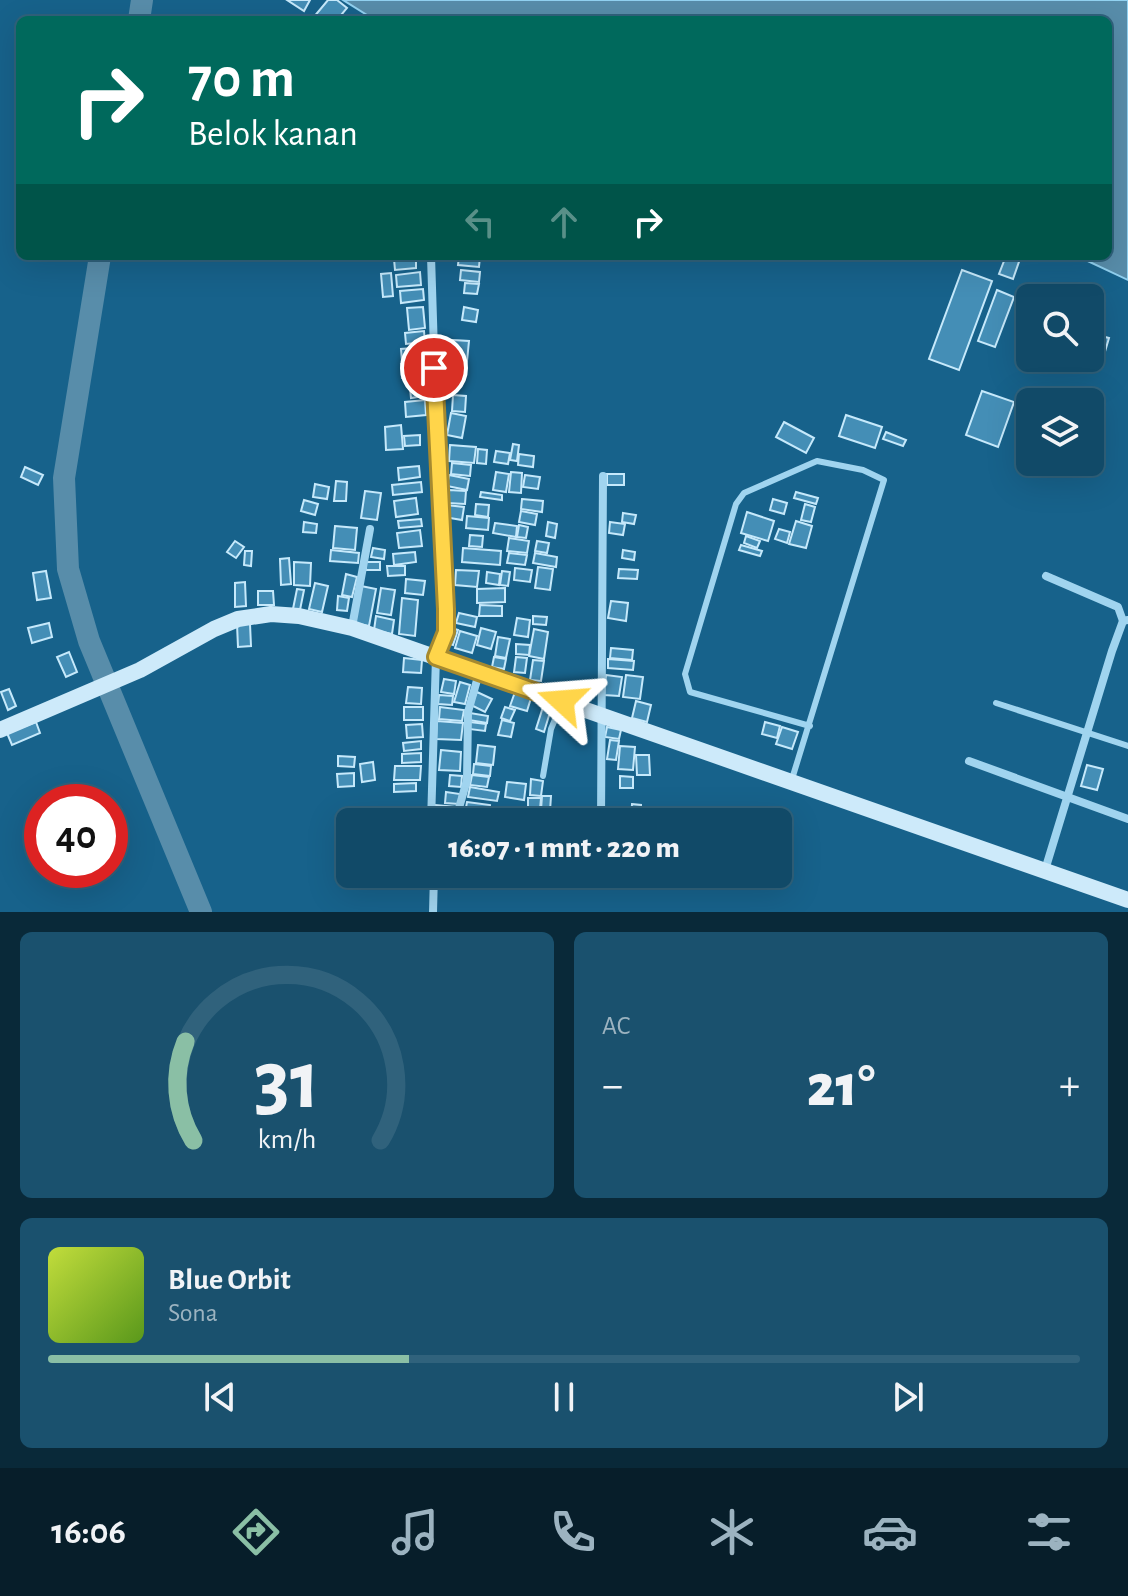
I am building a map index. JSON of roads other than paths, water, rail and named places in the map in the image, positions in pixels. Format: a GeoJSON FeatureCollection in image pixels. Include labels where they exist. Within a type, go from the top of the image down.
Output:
{"type":"FeatureCollection","features":[{"type":"Feature","properties":{"kind":"street"},"geometry":{"type":"LineString","coordinates":[[431,260],[440,542],[446,609],[446,632],[436,657],[431,808]]}},
{"type":"Feature","properties":{"kind":"street"},"geometry":{"type":"LineString","coordinates":[[601,808],[603,476]]}},
{"type":"Feature","properties":{"kind":"street"},"geometry":{"type":"LineString","coordinates":[[352,628],[370,529]]}},
{"type":"Feature","properties":{"kind":"street"},"geometry":{"type":"LineString","coordinates":[[1045,871],[1086,732],[1125,620],[1118,607],[1046,576]]}},
{"type":"Feature","properties":{"kind":"street"},"geometry":{"type":"LineString","coordinates":[[0,730],[140,670],[238,619],[271,614],[299,616],[352,628],[1128,900]]}},
{"type":"Feature","properties":{"kind":"street"},"geometry":{"type":"LineString","coordinates":[[459,808],[467,780],[468,712],[479,673]]}},
{"type":"Feature","properties":{"kind":"street"},"geometry":{"type":"LineString","coordinates":[[969,761],[1128,819]]}},
{"type":"Feature","properties":{"kind":"street"},"geometry":{"type":"LineString","coordinates":[[433,912],[434,888]]}},
{"type":"Feature","properties":{"kind":"lane"},"geometry":{"type":"LineString","coordinates":[[791,783],[810,726],[884,480],[863,470],[817,461],[744,493],[736,504],[685,674],[690,692],[810,726]]}},
{"type":"Feature","properties":{"kind":"lane"},"geometry":{"type":"LineString","coordinates":[[543,776],[551,729],[562,701]]}},
{"type":"Feature","properties":{"kind":"lane"},"geometry":{"type":"LineString","coordinates":[[996,703],[1128,746]]}},
{"type":"Feature","properties":{"kind":"water"},"geometry":{"type":"Polygon","coordinates":[[[343,0],[1128,0],[1128,280],[1086,260],[1112,260],[1112,16],[369,16],[343,0]]]}},
{"type":"Feature","properties":{"kind":"waterway"},"geometry":{"type":"LineString","coordinates":[[140,16],[142,0]]}},
{"type":"Feature","properties":{"kind":"waterway"},"geometry":{"type":"LineString","coordinates":[[99,260],[64,478],[68,569],[89,641],[201,912]]}}]}
